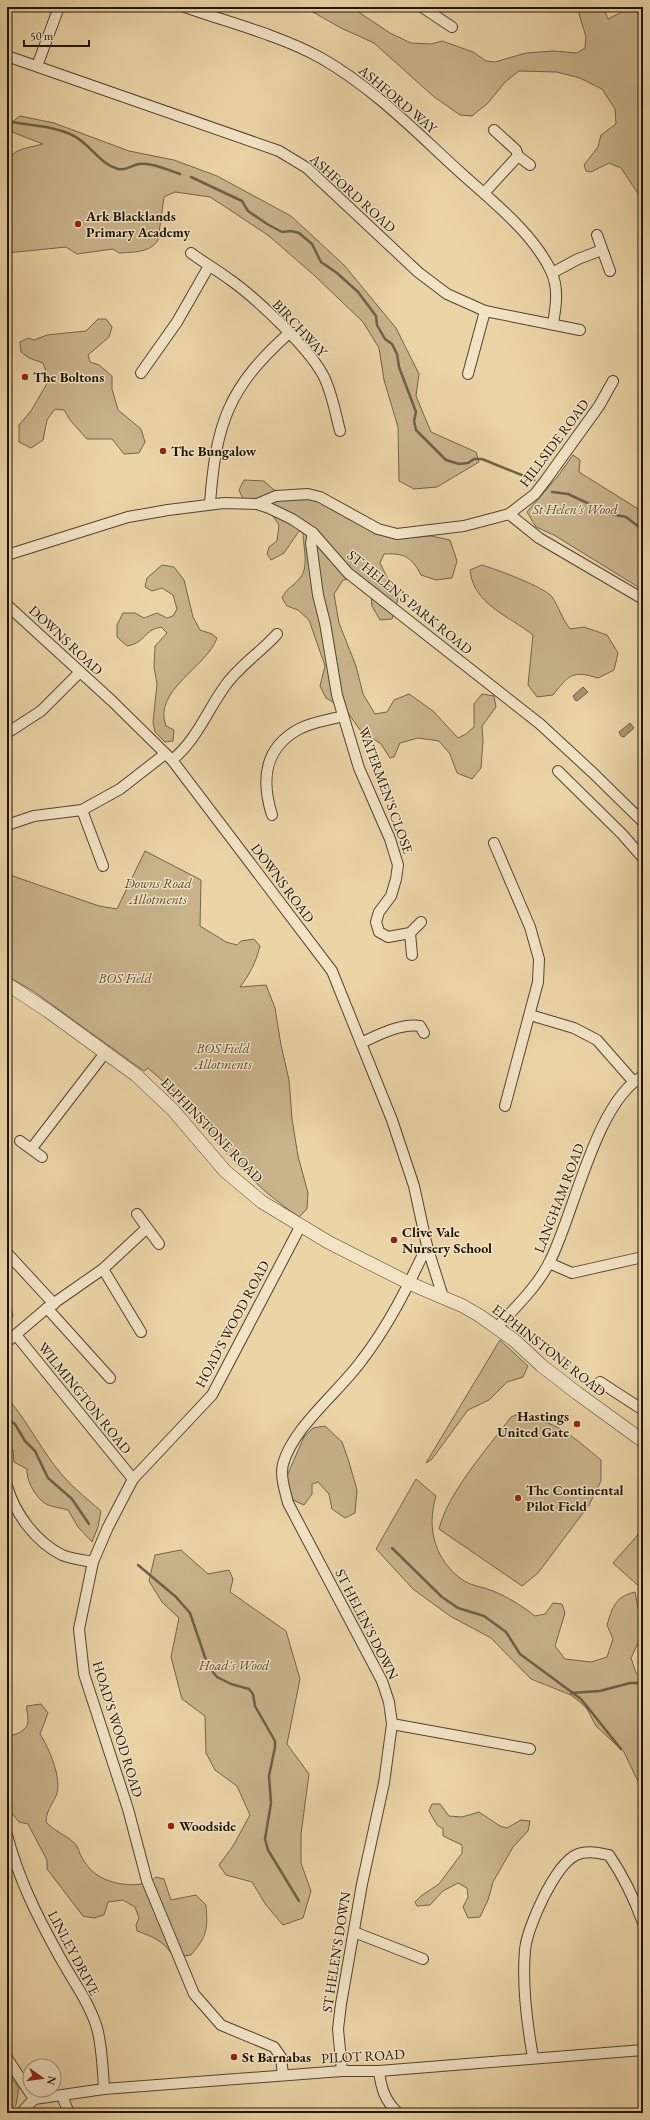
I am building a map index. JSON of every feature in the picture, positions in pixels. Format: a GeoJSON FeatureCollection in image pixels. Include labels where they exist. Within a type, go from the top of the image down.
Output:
{"type":"FeatureCollection","features":[{"type":"Feature","properties":{"kind":"street"},"geometry":{"type":"LineString","coordinates":[[37,66],[59,7]]}},
{"type":"Feature","properties":{"kind":"street","name":"ASHFORD WAY"},"geometry":{"type":"LineString","coordinates":[[185,7],[289,43],[320,58],[349,76],[413,126],[484,193],[541,252],[552,272],[556,289],[557,304],[553,324]]}},
{"type":"Feature","properties":{"kind":"street"},"geometry":{"type":"LineString","coordinates":[[422,7],[452,27]]}},
{"type":"Feature","properties":{"kind":"street","name":"ASHFORD ROAD"},"geometry":{"type":"LineString","coordinates":[[7,56],[255,142],[294,159],[332,190],[425,277],[447,294],[485,311],[580,330]]}},
{"type":"Feature","properties":{"kind":"street"},"geometry":{"type":"LineString","coordinates":[[494,130],[516,150],[518,156],[530,165]]}},
{"type":"Feature","properties":{"kind":"street"},"geometry":{"type":"LineString","coordinates":[[484,193],[518,156]]}},
{"type":"Feature","properties":{"kind":"street"},"geometry":{"type":"LineString","coordinates":[[597,235],[610,271]]}},
{"type":"Feature","properties":{"kind":"street"},"geometry":{"type":"LineString","coordinates":[[552,272],[578,259],[602,250]]}},
{"type":"Feature","properties":{"kind":"street","name":"BIRCHWAY"},"geometry":{"type":"LineString","coordinates":[[191,253],[230,279],[310,357],[323,375],[333,400],[340,431]]}},
{"type":"Feature","properties":{"kind":"street"},"geometry":{"type":"LineString","coordinates":[[141,373],[177,322],[209,266]]}},
{"type":"Feature","properties":{"kind":"street"},"geometry":{"type":"LineString","coordinates":[[468,374],[485,311]]}},
{"type":"Feature","properties":{"kind":"street"},"geometry":{"type":"LineString","coordinates":[[210,503],[214,457],[222,423],[236,393],[252,370],[288,334]]}},
{"type":"Feature","properties":{"kind":"street","name":"HILLSIDE ROAD"},"geometry":{"type":"LineString","coordinates":[[509,514],[534,494],[545,481],[599,406],[613,381]]}},
{"type":"Feature","properties":{"kind":"street"},"geometry":{"type":"LineString","coordinates":[[256,504],[276,496],[308,494],[320,497],[378,529],[397,534],[464,526],[509,514],[539,538],[643,599]]}},
{"type":"Feature","properties":{"kind":"street","name":"ST HELEN'S PARK ROAD"},"geometry":{"type":"LineString","coordinates":[[7,555],[128,518],[210,503],[256,504],[292,519],[313,533],[348,573],[540,724],[643,822]]}},
{"type":"Feature","properties":{"kind":"street","name":"WATERMEN'S CLOSE"},"geometry":{"type":"LineString","coordinates":[[313,533],[311,543],[318,595],[326,623],[337,695],[360,768],[390,838],[398,865],[391,896],[378,912],[376,922],[379,932],[388,937],[410,933]]}},
{"type":"Feature","properties":{"kind":"street","name":"DOWNS ROAD"},"geometry":{"type":"LineString","coordinates":[[7,605],[80,672],[168,757],[332,971],[392,1120],[414,1186],[427,1246],[443,1297]]}},
{"type":"Feature","properties":{"kind":"street"},"geometry":{"type":"LineString","coordinates":[[7,825],[34,816],[82,810],[120,789],[168,757],[184,750],[194,738],[205,714],[226,684],[275,637],[280,647]]}},
{"type":"Feature","properties":{"kind":"street"},"geometry":{"type":"LineString","coordinates":[[7,733],[41,711],[80,672]]}},
{"type":"Feature","properties":{"kind":"street","name":"WATERMEN'S CLOSE"},"geometry":{"type":"LineString","coordinates":[[272,815],[265,786],[268,769],[274,751],[283,740],[299,729],[344,716]]}},
{"type":"Feature","properties":{"kind":"street"},"geometry":{"type":"LineString","coordinates":[[558,771],[622,834],[643,858]]}},
{"type":"Feature","properties":{"kind":"street"},"geometry":{"type":"LineString","coordinates":[[82,810],[97,862]]}},
{"type":"Feature","properties":{"kind":"street"},"geometry":{"type":"LineString","coordinates":[[494,843],[530,927],[539,959],[538,982],[505,1106]]}},
{"type":"Feature","properties":{"kind":"street"},"geometry":{"type":"LineString","coordinates":[[412,955],[410,933],[421,922]]}},
{"type":"Feature","properties":{"kind":"street","name":"ELPHINSTONE ROAD"},"geometry":{"type":"LineString","coordinates":[[7,984],[42,1007],[136,1075],[156,1094],[225,1172],[247,1192],[300,1227],[409,1283],[463,1306],[514,1340],[542,1366],[643,1441]]}},
{"type":"Feature","properties":{"kind":"street"},"geometry":{"type":"LineString","coordinates":[[530,1015],[574,1028],[597,1040],[633,1081]]}},
{"type":"Feature","properties":{"kind":"street"},"geometry":{"type":"LineString","coordinates":[[361,1043],[380,1034],[412,1025],[420,1026],[424,1033]]}},
{"type":"Feature","properties":{"kind":"street"},"geometry":{"type":"LineString","coordinates":[[32,1148],[105,1053]]}},
{"type":"Feature","properties":{"kind":"street","name":"LANGHAM ROAD"},"geometry":{"type":"LineString","coordinates":[[496,1328],[519,1304],[549,1263],[594,1144],[607,1117],[633,1081],[643,1076]]}},
{"type":"Feature","properties":{"kind":"street"},"geometry":{"type":"LineString","coordinates":[[20,1141],[32,1148],[42,1157]]}},
{"type":"Feature","properties":{"kind":"street"},"geometry":{"type":"LineString","coordinates":[[137,1214],[159,1244]]}},
{"type":"Feature","properties":{"kind":"street","name":"HOAD'S WOOD ROAD"},"geometry":{"type":"LineString","coordinates":[[283,2075],[281,2057],[274,2047],[221,2025],[194,1994],[147,1881],[128,1809],[84,1674],[79,1629],[93,1562],[108,1527],[133,1479],[212,1395],[236,1352],[272,1277],[300,1227]]}},
{"type":"Feature","properties":{"kind":"street"},"geometry":{"type":"LineString","coordinates":[[7,1342],[51,1306],[103,1269],[147,1228]]}},
{"type":"Feature","properties":{"kind":"street"},"geometry":{"type":"LineString","coordinates":[[409,1283],[427,1246]]}},
{"type":"Feature","properties":{"kind":"street"},"geometry":{"type":"LineString","coordinates":[[7,1253],[110,1378]]}},
{"type":"Feature","properties":{"kind":"street"},"geometry":{"type":"LineString","coordinates":[[549,1263],[572,1273],[643,1257]]}},
{"type":"Feature","properties":{"kind":"street"},"geometry":{"type":"LineString","coordinates":[[103,1269],[141,1332]]}},
{"type":"Feature","properties":{"kind":"street","name":"ST HELEN'S DOWN"},"geometry":{"type":"LineString","coordinates":[[342,2071],[338,2029],[362,1884],[384,1783],[392,1724],[389,1702],[382,1681],[369,1652],[298,1524],[288,1503],[282,1480],[283,1464],[290,1447],[310,1420],[361,1362],[383,1331],[409,1283]]}},
{"type":"Feature","properties":{"kind":"street","name":"WILMINGTON ROAD"},"geometry":{"type":"LineString","coordinates":[[16,1335],[133,1479]]}},
{"type":"Feature","properties":{"kind":"street"},"geometry":{"type":"LineString","coordinates":[[600,1382],[643,1410]]}},
{"type":"Feature","properties":{"kind":"street"},"geometry":{"type":"LineString","coordinates":[[7,1486],[12,1502],[43,1543],[64,1556],[93,1562]]}},
{"type":"Feature","properties":{"kind":"street"},"geometry":{"type":"LineString","coordinates":[[392,1724],[530,1749]]}},
{"type":"Feature","properties":{"kind":"street","name":"LINLEY DRIVE"},"geometry":{"type":"LineString","coordinates":[[7,1834],[15,1867],[32,1904],[57,1953],[78,1987],[97,2028],[104,2089]]}},
{"type":"Feature","properties":{"kind":"street"},"geometry":{"type":"LineString","coordinates":[[533,2058],[526,1987],[525,1950],[531,1923],[561,1868],[576,1855],[593,1852],[609,1856],[621,1874],[635,1901],[643,1923]]}},
{"type":"Feature","properties":{"kind":"street"},"geometry":{"type":"LineString","coordinates":[[354,1932],[423,1959]]}},
{"type":"Feature","properties":{"kind":"street","name":"PILOT ROAD"},"geometry":{"type":"LineString","coordinates":[[62,2096],[104,2089],[342,2071],[379,2071],[643,2050]]}},
{"type":"Feature","properties":{"kind":"street"},"geometry":{"type":"LineString","coordinates":[[7,2058],[34,2099],[21,2113]]}},
{"type":"Feature","properties":{"kind":"street"},"geometry":{"type":"LineString","coordinates":[[379,2071],[386,2100],[398,2113]]}},
{"type":"Feature","properties":{"kind":"street"},"geometry":{"type":"LineString","coordinates":[[62,2096],[70,2113]]}},
{"type":"Feature","properties":{"kind":"street","name":"PILOT ROAD"},"geometry":{"type":"LineString","coordinates":[[34,2099],[43,2098]]}},
{"type":"Feature","properties":{"kind":"green space"},"geometry":{"type":"Polygon","coordinates":[[[304,7],[351,7],[390,33],[411,43],[431,44],[442,41],[473,52],[486,61],[495,62],[526,53],[554,51],[577,53],[585,48],[586,37],[577,7],[603,7],[608,19],[628,9],[637,12],[643,22],[643,201],[621,168],[609,163],[591,172],[586,171],[584,165],[598,147],[601,135],[616,124],[615,109],[602,89],[580,78],[557,72],[519,71],[505,82],[488,103],[472,116],[460,115],[433,96],[374,43],[341,28],[304,7]]]}},
{"type":"Feature","properties":{"kind":"green space"},"geometry":{"type":"Polygon","coordinates":[[[20,116],[54,123],[129,151],[174,160],[217,176],[291,216],[344,265],[396,328],[419,374],[416,396],[431,432],[476,452],[479,462],[437,487],[414,489],[399,481],[398,427],[384,380],[379,348],[363,322],[315,276],[269,236],[210,197],[175,192],[164,197],[158,240],[146,250],[119,253],[113,249],[77,254],[66,247],[7,253],[7,163],[9,158],[17,151],[43,144],[12,132],[12,122],[20,116]]]}},
{"type":"Feature","properties":{"kind":"green space"},"geometry":{"type":"Polygon","coordinates":[[[98,319],[106,319],[112,327],[109,337],[88,355],[90,362],[99,365],[112,376],[112,389],[118,410],[141,429],[145,442],[139,453],[124,454],[112,439],[87,439],[70,420],[64,410],[55,409],[47,420],[43,440],[31,448],[19,442],[19,425],[31,411],[49,380],[43,363],[29,358],[21,352],[20,342],[28,338],[34,340],[47,335],[86,331],[98,319]]]}},
{"type":"Feature","properties":{"kind":"green space","name":"St Helen's Wood"},"geometry":{"type":"Polygon","coordinates":[[[573,455],[580,460],[579,472],[643,512],[643,590],[554,535],[536,527],[527,512],[558,476],[573,455]]]}},
{"type":"Feature","properties":{"kind":"green space"},"geometry":{"type":"Polygon","coordinates":[[[244,480],[264,481],[274,490],[291,492],[330,505],[375,534],[404,538],[431,536],[450,540],[457,561],[452,578],[436,580],[421,575],[411,560],[407,557],[397,554],[384,554],[380,563],[398,599],[392,619],[380,620],[372,606],[370,583],[359,577],[343,580],[334,594],[339,623],[356,666],[363,694],[375,714],[387,712],[394,700],[409,694],[433,711],[458,738],[466,734],[474,727],[474,704],[482,694],[494,696],[496,707],[482,726],[483,741],[481,768],[472,779],[457,773],[450,754],[439,741],[418,738],[400,743],[394,757],[390,758],[381,744],[360,730],[346,710],[326,698],[320,686],[325,666],[309,620],[298,610],[287,606],[282,598],[299,579],[304,569],[305,557],[303,533],[299,531],[284,553],[271,560],[267,554],[269,547],[277,541],[279,525],[264,503],[243,499],[239,490],[244,480]]]}},
{"type":"Feature","properties":{"kind":"green space"},"geometry":{"type":"Polygon","coordinates":[[[162,565],[174,567],[184,580],[193,617],[200,630],[212,634],[217,638],[203,659],[173,690],[167,702],[164,713],[166,726],[174,730],[173,741],[165,742],[155,732],[153,722],[157,684],[154,667],[155,646],[167,633],[161,627],[151,631],[138,642],[127,646],[117,637],[117,625],[123,613],[135,613],[144,618],[157,613],[167,618],[173,616],[177,609],[173,595],[162,588],[152,591],[145,587],[147,578],[162,565]]]}},
{"type":"Feature","properties":{"kind":"green space"},"geometry":{"type":"Polygon","coordinates":[[[482,565],[519,579],[548,593],[552,597],[570,629],[584,627],[607,635],[618,653],[614,670],[598,678],[582,674],[572,676],[563,683],[553,695],[537,697],[528,685],[533,635],[494,608],[478,592],[473,582],[470,570],[482,565]]]}},
{"type":"Feature","properties":{"kind":"green space"},"geometry":{"type":"Polygon","coordinates":[[[145,851],[201,880],[200,926],[226,942],[237,945],[241,941],[254,939],[260,946],[252,968],[240,987],[266,985],[275,1008],[289,1080],[292,1119],[298,1156],[308,1193],[307,1209],[299,1217],[267,1193],[237,1165],[219,1145],[189,1106],[148,1068],[144,1071],[33,991],[7,976],[7,874],[99,906],[117,909],[145,851]]]}},
{"type":"Feature","properties":{"kind":"green space"},"geometry":{"type":"Polygon","coordinates":[[[7,1294],[9,1295],[13,1316],[8,1322],[7,1294]]]}},
{"type":"Feature","properties":{"kind":"green space"},"geometry":{"type":"Polygon","coordinates":[[[500,1340],[528,1366],[523,1377],[507,1382],[489,1400],[468,1410],[432,1459],[426,1463],[500,1340]]]}},
{"type":"Feature","properties":{"kind":"green space"},"geometry":{"type":"Polygon","coordinates":[[[7,1401],[10,1401],[17,1410],[63,1476],[101,1511],[98,1527],[92,1542],[78,1527],[68,1510],[48,1505],[39,1498],[32,1489],[28,1479],[27,1469],[14,1462],[13,1450],[7,1444],[7,1401]]]}},
{"type":"Feature","properties":{"kind":"green space","name":"The Continental Pilot Field"},"geometry":{"type":"Polygon","coordinates":[[[516,1415],[530,1417],[563,1430],[601,1460],[601,1481],[589,1505],[538,1573],[522,1586],[439,1529],[451,1500],[460,1485],[480,1456],[511,1417],[516,1415]]]}},
{"type":"Feature","properties":{"kind":"green space"},"geometry":{"type":"Polygon","coordinates":[[[325,1426],[342,1442],[357,1490],[355,1513],[345,1518],[332,1509],[329,1494],[318,1482],[312,1484],[312,1494],[304,1505],[293,1500],[286,1478],[304,1437],[313,1428],[325,1426]]]}},
{"type":"Feature","properties":{"kind":"green space"},"geometry":{"type":"Polygon","coordinates":[[[416,1479],[436,1496],[432,1520],[435,1543],[446,1564],[454,1573],[467,1583],[504,1596],[535,1616],[545,1614],[553,1603],[562,1604],[565,1613],[555,1646],[565,1659],[591,1662],[607,1657],[613,1639],[607,1625],[613,1608],[623,1597],[635,1592],[643,1632],[631,1658],[636,1673],[643,1678],[643,1792],[624,1752],[596,1726],[587,1709],[580,1702],[571,1695],[531,1679],[491,1638],[450,1616],[413,1589],[376,1549],[416,1479]]]}},
{"type":"Feature","properties":{"kind":"green space"},"geometry":{"type":"Polygon","coordinates":[[[643,1529],[643,1590],[613,1563],[643,1529]]]}},
{"type":"Feature","properties":{"kind":"green space","name":"Hoad's Wood"},"geometry":{"type":"Polygon","coordinates":[[[181,1550],[208,1574],[229,1570],[233,1579],[230,1592],[286,1631],[300,1679],[287,1744],[309,1774],[301,1834],[301,1863],[311,1891],[303,1918],[283,1925],[266,1905],[252,1882],[226,1875],[219,1865],[233,1846],[250,1815],[237,1786],[215,1770],[206,1753],[205,1716],[182,1699],[171,1657],[179,1618],[162,1602],[149,1581],[155,1555],[181,1550]]]}},
{"type":"Feature","properties":{"kind":"green space"},"geometry":{"type":"Polygon","coordinates":[[[41,1704],[48,1713],[40,1734],[54,1764],[58,1782],[56,1796],[48,1811],[46,1822],[52,1828],[75,1843],[86,1864],[94,1873],[102,1878],[118,1883],[135,1885],[143,1884],[156,1877],[164,1879],[171,1900],[196,1895],[206,1905],[207,1921],[203,1937],[191,1955],[183,1956],[171,1953],[160,1942],[137,1931],[136,1925],[139,1918],[135,1907],[123,1900],[108,1902],[104,1915],[94,1918],[83,1916],[47,1869],[47,1860],[28,1824],[19,1822],[7,1807],[7,1736],[21,1732],[26,1727],[28,1723],[27,1706],[41,1704]]]}},
{"type":"Feature","properties":{"kind":"green space"},"geometry":{"type":"Polygon","coordinates":[[[432,1804],[440,1804],[449,1816],[462,1817],[479,1812],[500,1826],[507,1828],[521,1820],[530,1821],[528,1831],[513,1847],[493,1882],[488,1900],[480,1917],[468,1918],[463,1907],[468,1897],[467,1888],[458,1883],[443,1891],[430,1905],[417,1906],[415,1902],[439,1884],[462,1853],[462,1845],[443,1836],[443,1829],[437,1825],[429,1811],[432,1804]]]}},
{"type":"Feature","properties":{"kind":"green space"},"geometry":{"type":"Polygon","coordinates":[[[7,2072],[19,2088],[16,2105],[9,2111],[7,2104],[7,2072]]]}},
{"type":"Feature","properties":{"kind":"shaded area"},"geometry":{"type":"Polygon","coordinates":[[[583,687],[588,692],[577,701],[575,700],[573,696],[583,687]]]}},
{"type":"Feature","properties":{"kind":"shaded area"},"geometry":{"type":"Polygon","coordinates":[[[630,723],[634,728],[624,737],[621,736],[619,732],[630,723]]]}},
{"type":"Feature","properties":{"kind":"waterway"},"geometry":{"type":"LineString","coordinates":[[7,121],[48,127],[72,135],[84,143],[105,163],[118,169],[149,164],[180,174]]}},
{"type":"Feature","properties":{"kind":"waterway"},"geometry":{"type":"LineString","coordinates":[[191,177],[242,201],[248,211],[282,232],[291,231],[299,233],[312,244],[321,262],[337,273],[358,292],[376,316],[377,325],[385,339],[392,344],[397,354],[399,367],[416,412],[414,421],[416,430],[446,460],[459,464],[468,463],[474,459],[482,459],[534,480]]}},
{"type":"Feature","properties":{"kind":"waterway"},"geometry":{"type":"LineString","coordinates":[[552,492],[568,494],[611,514],[626,517],[643,530]]}},
{"type":"Feature","properties":{"kind":"waterway"},"geometry":{"type":"LineString","coordinates":[[7,1419],[15,1424],[25,1441],[35,1451],[48,1478],[72,1499],[89,1524]]}},
{"type":"Feature","properties":{"kind":"waterway"},"geometry":{"type":"LineString","coordinates":[[392,1548],[442,1597],[458,1608],[484,1616],[506,1632],[520,1654],[581,1699],[621,1749]]}},
{"type":"Feature","properties":{"kind":"waterway"},"geometry":{"type":"LineString","coordinates":[[138,1565],[176,1597],[190,1613],[208,1666],[217,1677],[231,1684],[249,1689],[253,1694],[255,1706],[275,1741],[269,1776],[271,1803],[265,1839],[268,1850],[299,1901]]}},
{"type":"Feature","properties":{"kind":"waterway"},"geometry":{"type":"LineString","coordinates":[[571,1693],[600,1691],[630,1683],[643,1683]]}},
{"type":"Feature","properties":{"kind":"place","name":"Ark Blacklands Primary Academy"},"geometry":{"type":"Point","coordinates":[78,224]}},
{"type":"Feature","properties":{"kind":"place","name":"The Boltons"},"geometry":{"type":"Point","coordinates":[25,377]}},
{"type":"Feature","properties":{"kind":"place","name":"The Bungalow"},"geometry":{"type":"Point","coordinates":[163,451]}},
{"type":"Feature","properties":{"kind":"place","name":"Clive Vale Nursery School"},"geometry":{"type":"Point","coordinates":[394,1240]}},
{"type":"Feature","properties":{"kind":"place","name":"Hastings United Gate"},"geometry":{"type":"Point","coordinates":[577,1424]}},
{"type":"Feature","properties":{"kind":"place","name":"The Continental Pilot Field"},"geometry":{"type":"Point","coordinates":[518,1498]}},
{"type":"Feature","properties":{"kind":"place","name":"Woodside"},"geometry":{"type":"Point","coordinates":[171,1826]}},
{"type":"Feature","properties":{"kind":"place","name":"St Barnabas"},"geometry":{"type":"Point","coordinates":[234,2057]}},
{"type":"Feature","properties":{"kind":"park label","name":"Downs Road Allotments"},"geometry":{"type":"Point","coordinates":[158,892]}},
{"type":"Feature","properties":{"kind":"park label","name":"BOS Field"},"geometry":{"type":"Point","coordinates":[125,978]}},
{"type":"Feature","properties":{"kind":"park label","name":"BOS Field Allotments"},"geometry":{"type":"Point","coordinates":[223,1056]}}]}
